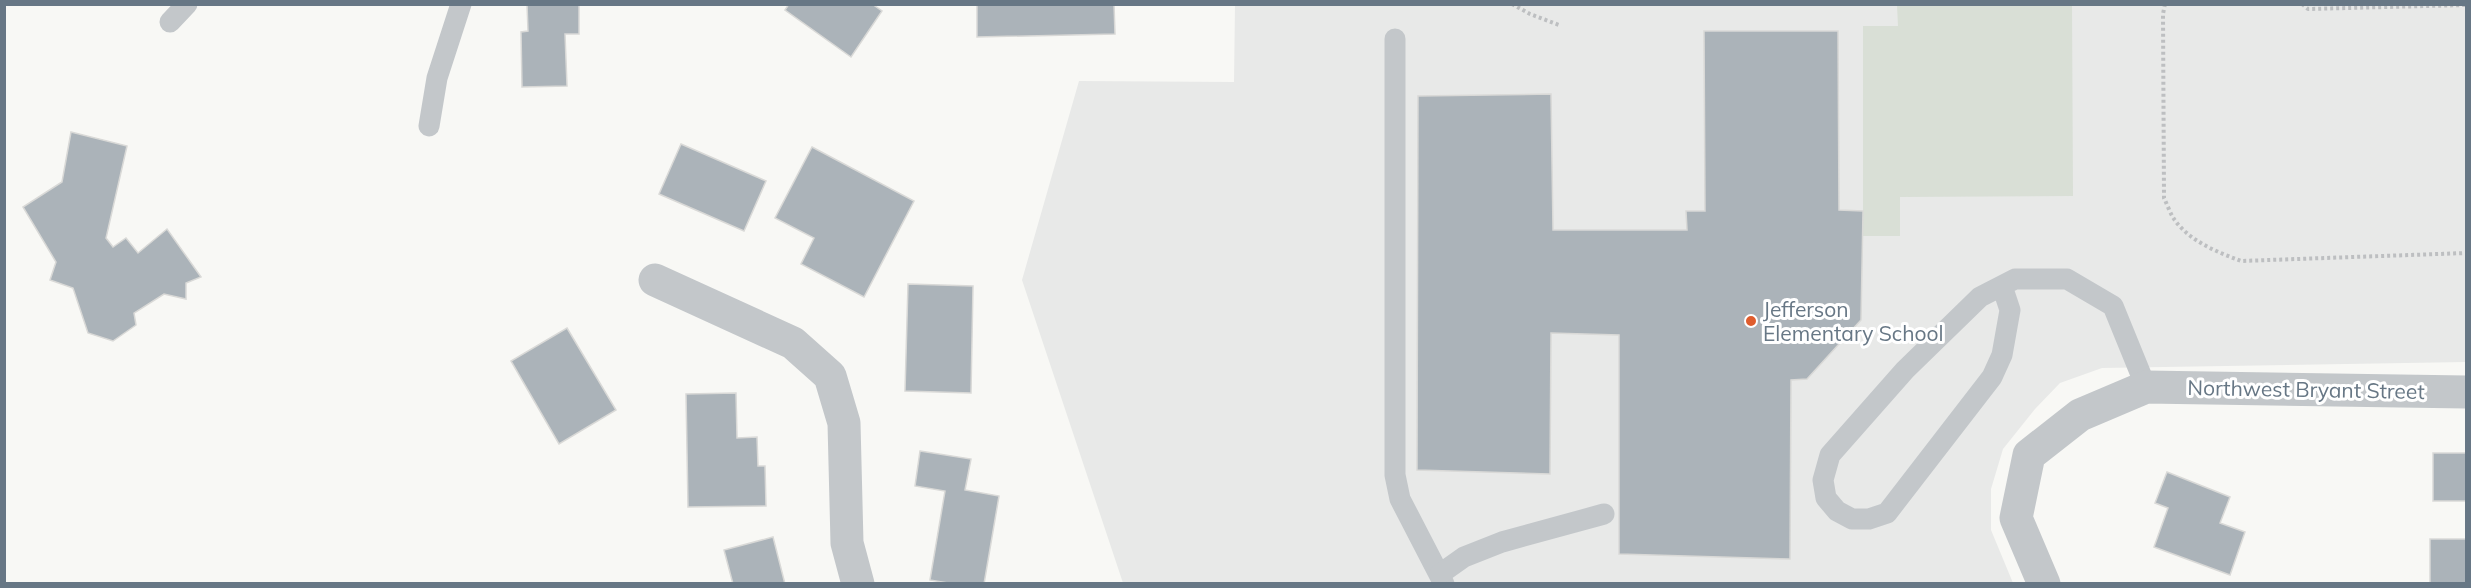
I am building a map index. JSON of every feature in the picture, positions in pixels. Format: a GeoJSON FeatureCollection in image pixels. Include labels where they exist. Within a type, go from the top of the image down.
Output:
{"type":"FeatureCollection","features":[{"type":"Feature","properties":{"kind":"street"},"geometry":{"type":"LineString","coordinates":[[655,280],[793,343],[830,375],[844,423],[847,543],[858,584]]}},
{"type":"Feature","properties":{"kind":"street"},"geometry":{"type":"LineString","coordinates":[[2044,584],[2016,518],[2029,455],[2080,415],[2145,387]]}},
{"type":"Feature","properties":{"kind":"street","name":"Northwest Bryant Street"},"geometry":{"type":"LineString","coordinates":[[2145,387],[2466,392]]}},
{"type":"Feature","properties":{"kind":"lane"},"geometry":{"type":"LineString","coordinates":[[170,22],[187,4]]}},
{"type":"Feature","properties":{"kind":"lane"},"geometry":{"type":"LineString","coordinates":[[429,126],[437,78],[461,4]]}},
{"type":"Feature","properties":{"kind":"lane"},"geometry":{"type":"LineString","coordinates":[[1395,39],[1395,475],[1400,500],[1442,579],[1464,557],[1502,542],[1604,514]]}},
{"type":"Feature","properties":{"kind":"lane"},"geometry":{"type":"LineString","coordinates":[[2002,286],[2010,310],[2002,355],[1992,377],[1887,513],[1869,519],[1852,519],[1837,511],[1826,498],[1823,480],[1830,455],[1905,370],[1980,297],[2015,279],[2067,279],[2113,306],[2145,387]]}},
{"type":"Feature","properties":{"kind":"path"},"geometry":{"type":"LineString","coordinates":[[1512,4],[1559,25]]}},
{"type":"Feature","properties":{"kind":"path"},"geometry":{"type":"LineString","coordinates":[[2165,4],[2163,14],[2164,198],[2174,219],[2193,236],[2214,251],[2241,261],[2466,253]]}},
{"type":"Feature","properties":{"kind":"path"},"geometry":{"type":"LineString","coordinates":[[2302,4],[2308,9],[2466,5]]}},
{"type":"Feature","properties":{"kind":"shaded area","name":"Jefferson Elementary School"},"geometry":{"type":"Polygon","coordinates":[[[1235,5],[2466,5],[2466,362],[2102,368],[2060,383],[2035,409],[2003,449],[1991,489],[1991,530],[2013,583],[1123,583],[1022,280],[1079,81],[1234,82],[1235,5]]]}},
{"type":"Feature","properties":{"kind":"shaded area"},"geometry":{"type":"Polygon","coordinates":[[[1897,5],[2072,5],[2073,196],[1900,197],[1900,236],[1863,236],[1863,26],[1898,26],[1897,5]]]}},
{"type":"Feature","properties":{"kind":"building"},"geometry":{"type":"Polygon","coordinates":[[[527,4],[579,4],[579,34],[565,34],[567,86],[522,87],[521,32],[528,31],[527,4]]]}},
{"type":"Feature","properties":{"kind":"building"},"geometry":{"type":"Polygon","coordinates":[[[789,4],[872,4],[882,11],[851,57],[785,10],[789,4]]]}},
{"type":"Feature","properties":{"kind":"building"},"geometry":{"type":"Polygon","coordinates":[[[977,4],[1114,4],[1115,34],[977,37],[977,4]]]}},
{"type":"Feature","properties":{"kind":"building"},"geometry":{"type":"Polygon","coordinates":[[[1704,31],[1838,31],[1839,210],[1863,211],[1861,320],[1807,379],[1791,380],[1790,559],[1619,554],[1619,335],[1551,333],[1550,474],[1417,470],[1418,96],[1551,94],[1553,230],[1687,230],[1686,211],[1705,211],[1704,31]]]}},
{"type":"Feature","properties":{"kind":"building"},"geometry":{"type":"Polygon","coordinates":[[[71,132],[127,146],[106,238],[113,247],[126,238],[138,253],[167,229],[201,277],[186,283],[186,299],[164,294],[134,313],[136,325],[113,341],[88,333],[73,288],[50,280],[56,262],[23,207],[62,182],[71,132]]]}},
{"type":"Feature","properties":{"kind":"building"},"geometry":{"type":"Polygon","coordinates":[[[681,144],[766,181],[744,231],[659,194],[681,144]]]}},
{"type":"Feature","properties":{"kind":"building"},"geometry":{"type":"Polygon","coordinates":[[[812,147],[914,201],[864,297],[801,264],[814,238],[775,218],[812,147]]]}},
{"type":"Feature","properties":{"kind":"building"},"geometry":{"type":"Polygon","coordinates":[[[908,284],[973,286],[971,393],[905,391],[908,284]]]}},
{"type":"Feature","properties":{"kind":"building"},"geometry":{"type":"Polygon","coordinates":[[[567,328],[616,410],[559,444],[511,361],[567,328]]]}},
{"type":"Feature","properties":{"kind":"building"},"geometry":{"type":"Polygon","coordinates":[[[736,393],[737,438],[757,437],[758,466],[765,466],[766,506],[688,507],[686,394],[736,393]]]}},
{"type":"Feature","properties":{"kind":"building"},"geometry":{"type":"Polygon","coordinates":[[[920,451],[971,459],[965,490],[999,496],[984,584],[954,584],[930,580],[945,491],[915,486],[920,451]]]}},
{"type":"Feature","properties":{"kind":"building"},"geometry":{"type":"Polygon","coordinates":[[[2433,453],[2466,453],[2466,501],[2433,501],[2433,453]]]}},
{"type":"Feature","properties":{"kind":"building"},"geometry":{"type":"Polygon","coordinates":[[[2167,472],[2230,497],[2220,523],[2245,532],[2230,575],[2154,547],[2168,508],[2155,503],[2167,472]]]}},
{"type":"Feature","properties":{"kind":"building"},"geometry":{"type":"Polygon","coordinates":[[[773,537],[785,584],[733,584],[724,550],[773,537]]]}},
{"type":"Feature","properties":{"kind":"building"},"geometry":{"type":"Polygon","coordinates":[[[2430,539],[2466,539],[2466,584],[2430,584],[2430,539]]]}},
{"type":"Feature","properties":{"kind":"place","name":"Jefferson Elementary School"},"geometry":{"type":"Point","coordinates":[1751,321]}}]}
